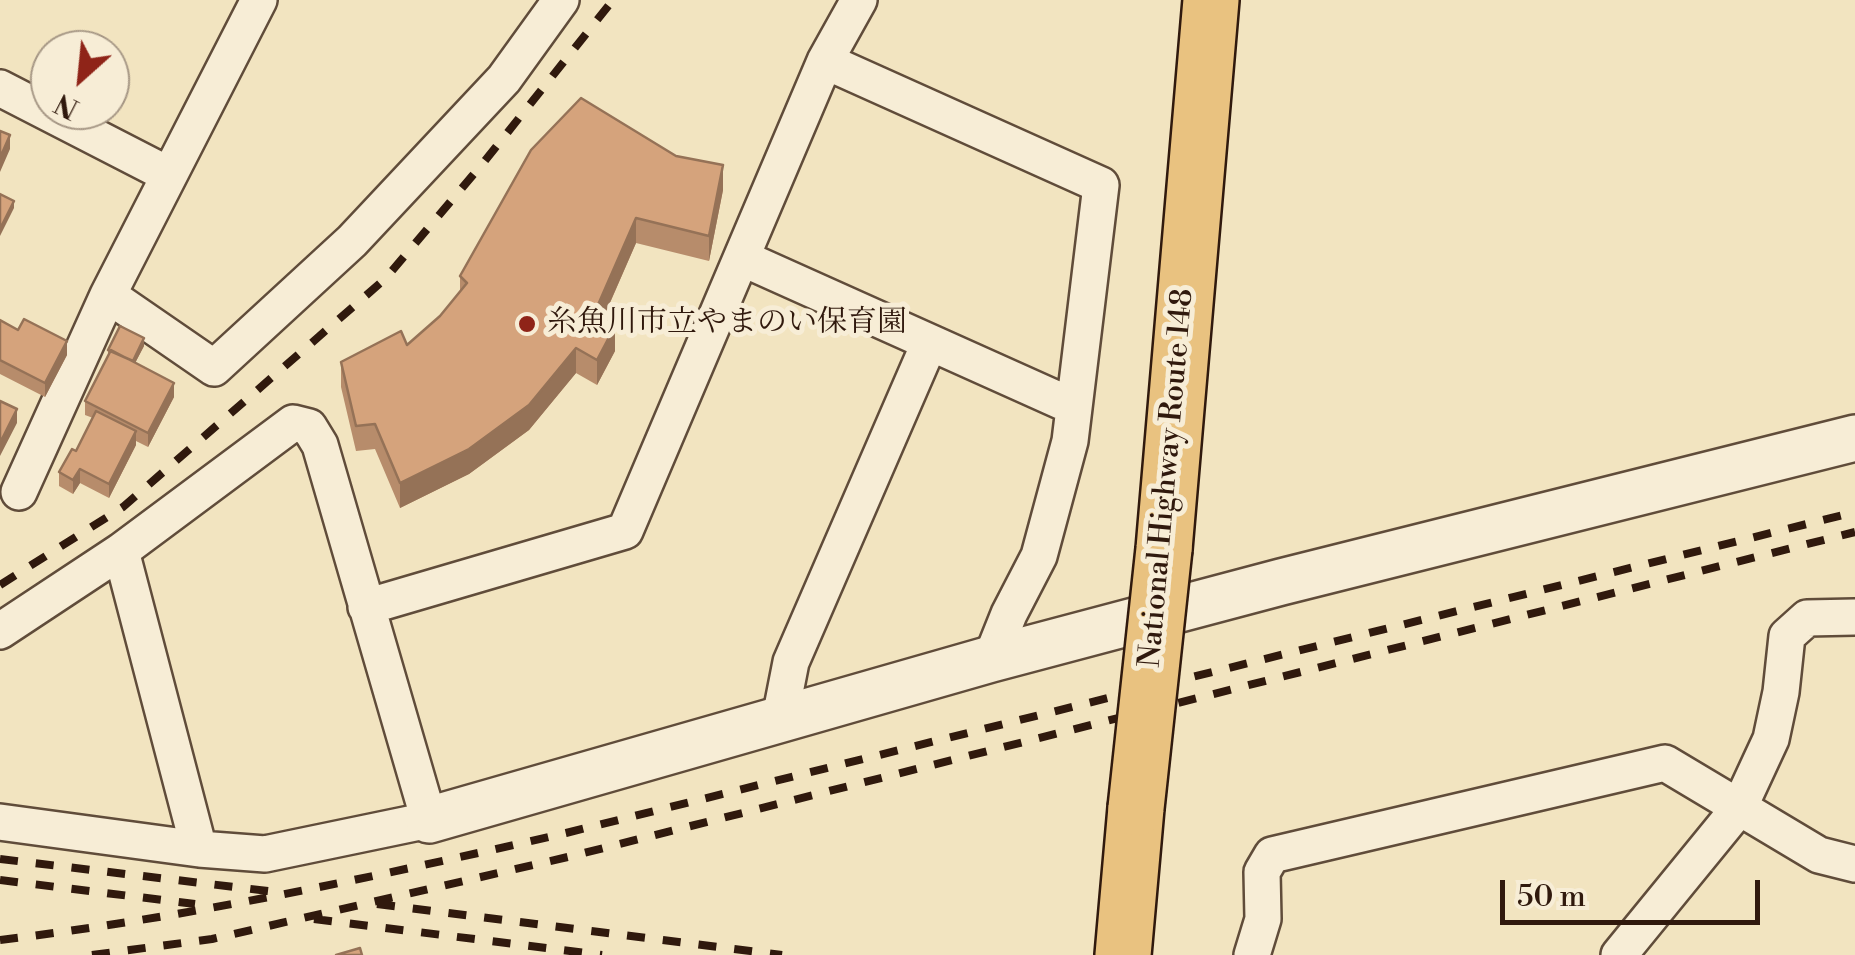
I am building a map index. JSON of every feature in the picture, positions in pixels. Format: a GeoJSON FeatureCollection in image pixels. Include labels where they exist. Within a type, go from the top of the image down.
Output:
{"type":"FeatureCollection","features":[{"type":"Feature","properties":{"kind":"highway","name":"National Highway Route 148"},"geometry":{"type":"LineString","coordinates":[[1123,955],[1164,549],[1211,0]]}},
{"type":"Feature","properties":{"kind":"street"},"geometry":{"type":"LineString","coordinates":[[22,493],[108,296],[259,0]]}},
{"type":"Feature","properties":{"kind":"street"},"geometry":{"type":"LineString","coordinates":[[108,296],[214,368],[365,228],[504,79],[562,0]]}},
{"type":"Feature","properties":{"kind":"street"},"geometry":{"type":"LineString","coordinates":[[366,607],[625,531],[826,61],[859,0]]}},
{"type":"Feature","properties":{"kind":"street"},"geometry":{"type":"LineString","coordinates":[[826,61],[1101,185],[1070,442],[1039,556],[1008,614],[991,659]]}},
{"type":"Feature","properties":{"kind":"street"},"geometry":{"type":"LineString","coordinates":[[0,88],[169,174]]}},
{"type":"Feature","properties":{"kind":"street"},"geometry":{"type":"LineString","coordinates":[[742,258],[1074,407]]}},
{"type":"Feature","properties":{"kind":"street"},"geometry":{"type":"LineString","coordinates":[[780,718],[790,662],[929,344]]}},
{"type":"Feature","properties":{"kind":"street"},"geometry":{"type":"LineString","coordinates":[[0,631],[121,550],[293,422],[309,427],[320,445],[428,820]]}},
{"type":"Feature","properties":{"kind":"street"},"geometry":{"type":"LineString","coordinates":[[0,822],[199,850],[265,854],[428,820],[991,659],[1855,438]]}},
{"type":"Feature","properties":{"kind":"street"},"geometry":{"type":"LineString","coordinates":[[121,550],[199,850]]}},
{"type":"Feature","properties":{"kind":"street"},"geometry":{"type":"LineString","coordinates":[[1619,955],[1739,808],[1771,739],[1787,636],[1807,618],[1855,617]]}},
{"type":"Feature","properties":{"kind":"street"},"geometry":{"type":"LineString","coordinates":[[1252,955],[1263,919],[1262,872],[1272,855],[1665,763],[1819,856],[1855,864]]}},
{"type":"Feature","properties":{"kind":"building","name":"糸魚川市立やまのい保育園"},"geometry":{"type":"Polygon","coordinates":[[[581,98],[676,156],[723,165],[709,236],[636,218],[594,314],[615,326],[597,360],[576,348],[529,405],[469,449],[400,483],[375,424],[356,426],[341,362],[401,331],[407,345],[440,316],[467,283],[460,276],[531,150],[581,98]]]}},
{"type":"Feature","properties":{"kind":"building"},"geometry":{"type":"Polygon","coordinates":[[[0,131],[10,135],[0,158],[0,131]]]}},
{"type":"Feature","properties":{"kind":"building"},"geometry":{"type":"Polygon","coordinates":[[[0,194],[14,201],[0,229],[0,194]]]}},
{"type":"Feature","properties":{"kind":"building"},"geometry":{"type":"Polygon","coordinates":[[[24,319],[67,341],[45,383],[0,360],[0,320],[18,330],[24,319]]]}},
{"type":"Feature","properties":{"kind":"building"},"geometry":{"type":"Polygon","coordinates":[[[120,326],[144,338],[133,361],[108,350],[120,326]]]}},
{"type":"Feature","properties":{"kind":"building"},"geometry":{"type":"Polygon","coordinates":[[[111,350],[174,383],[148,433],[85,401],[111,350]]]}},
{"type":"Feature","properties":{"kind":"building"},"geometry":{"type":"Polygon","coordinates":[[[0,401],[17,409],[0,443],[0,401]]]}},
{"type":"Feature","properties":{"kind":"building"},"geometry":{"type":"Polygon","coordinates":[[[96,411],[136,431],[109,484],[80,469],[73,480],[59,472],[72,449],[76,451],[96,411]]]}},
{"type":"Feature","properties":{"kind":"building"},"geometry":{"type":"Polygon","coordinates":[[[360,948],[362,955],[336,955],[360,948]]]}},
{"type":"Feature","properties":{"kind":"railway"},"geometry":{"type":"LineString","coordinates":[[0,585],[123,507],[385,279],[613,0]]}},
{"type":"Feature","properties":{"kind":"railway"},"geometry":{"type":"LineString","coordinates":[[0,940],[143,920],[284,894],[566,833],[1855,512]]}},
{"type":"Feature","properties":{"kind":"railway"},"geometry":{"type":"LineString","coordinates":[[92,955],[212,939],[572,856],[1855,532]]}},
{"type":"Feature","properties":{"kind":"railway"},"geometry":{"type":"LineString","coordinates":[[0,859],[268,891]]}},
{"type":"Feature","properties":{"kind":"railway"},"geometry":{"type":"LineString","coordinates":[[0,880],[195,904]]}},
{"type":"Feature","properties":{"kind":"railway"},"geometry":{"type":"LineString","coordinates":[[377,904],[782,955]]}},
{"type":"Feature","properties":{"kind":"railway"},"geometry":{"type":"LineString","coordinates":[[314,919],[602,955]]}},
{"type":"Feature","properties":{"kind":"place","name":"糸魚川市立やまのい保育園"},"geometry":{"type":"Point","coordinates":[527,324]}}]}
